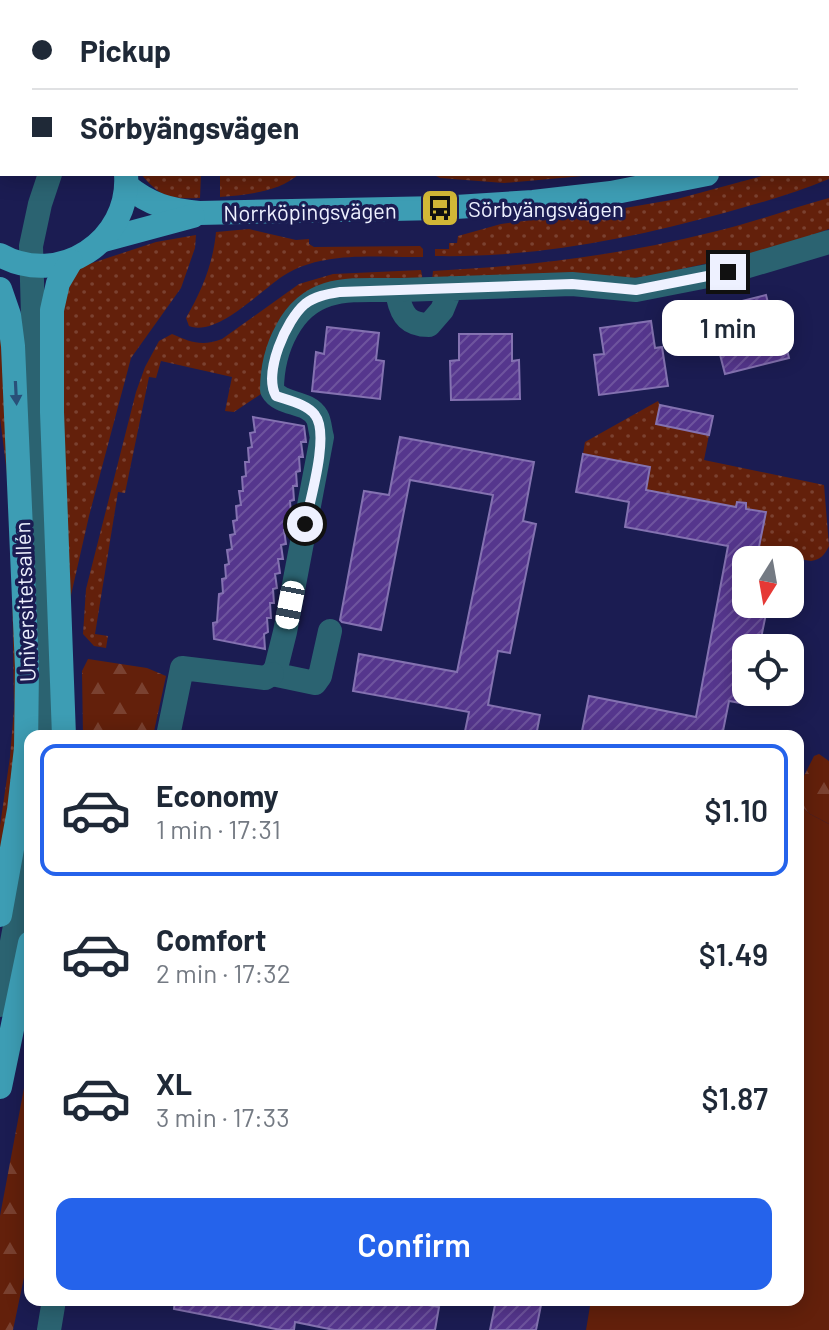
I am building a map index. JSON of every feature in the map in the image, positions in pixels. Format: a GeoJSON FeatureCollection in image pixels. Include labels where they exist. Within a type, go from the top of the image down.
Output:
{"type":"FeatureCollection","features":[{"type":"Feature","properties":{"kind":"main road","name":"Norrköpingsvägen"},"geometry":{"type":"LineString","coordinates":[[127,180],[144,200],[169,210],[199,213],[440,208],[518,203],[611,193],[697,176]]}},
{"type":"Feature","properties":{"kind":"main road"},"geometry":{"type":"LineString","coordinates":[[0,255],[31,266],[48,267],[89,252],[104,240],[120,215],[127,180]]}},
{"type":"Feature","properties":{"kind":"main road","name":"Norrköpingsvägen"},"geometry":{"type":"LineString","coordinates":[[104,240],[199,213]]}},
{"type":"Feature","properties":{"kind":"main road","name":"Universitetsallén"},"geometry":{"type":"LineString","coordinates":[[64,730],[52,412],[52,310],[58,283],[71,261]]}},
{"type":"Feature","properties":{"kind":"main road","name":"Universitetsallén"},"geometry":{"type":"LineString","coordinates":[[0,289],[9,315],[13,346],[27,668],[25,730]]}},
{"type":"Feature","properties":{"kind":"main road","name":"Universitetsallén"},"geometry":{"type":"LineString","coordinates":[[0,915],[23,782],[24,754]]}},
{"type":"Feature","properties":{"kind":"main road"},"geometry":{"type":"LineString","coordinates":[[0,1087],[24,972]]}},
{"type":"Feature","properties":{"kind":"street"},"geometry":{"type":"LineString","coordinates":[[45,730],[31,246],[49,176]]}},
{"type":"Feature","properties":{"kind":"street"},"geometry":{"type":"LineString","coordinates":[[169,730],[182,668],[265,678],[276,668],[322,437],[316,416],[307,408],[276,396],[272,390],[279,345],[294,316],[307,303],[322,295],[340,292],[572,284],[636,290],[728,272],[829,242]]}},
{"type":"Feature","properties":{"kind":"street"},"geometry":{"type":"LineString","coordinates":[[402,290],[398,297],[400,310],[407,319],[418,325],[429,325],[442,310],[451,288]]}},
{"type":"Feature","properties":{"kind":"street"},"geometry":{"type":"LineString","coordinates":[[272,674],[315,683],[320,676],[330,631]]}},
{"type":"Feature","properties":{"kind":"street"},"geometry":{"type":"LineString","coordinates":[[0,1005],[24,879]]}},
{"type":"Feature","properties":{"kind":"street"},"geometry":{"type":"LineString","coordinates":[[49,1330],[53,1306]]}},
{"type":"Feature","properties":{"kind":"green space"},"geometry":{"type":"Polygon","coordinates":[[[143,176],[201,176],[200,198],[167,195],[154,188],[143,176]]]}},
{"type":"Feature","properties":{"kind":"green space"},"geometry":{"type":"Polygon","coordinates":[[[220,176],[296,176],[272,189],[220,197],[220,176]]]}},
{"type":"Feature","properties":{"kind":"green space"},"geometry":{"type":"Polygon","coordinates":[[[436,176],[583,176],[504,183],[436,176]]]}},
{"type":"Feature","properties":{"kind":"green space"},"geometry":{"type":"Polygon","coordinates":[[[763,176],[829,176],[829,179],[777,198],[617,239],[508,254],[435,256],[435,249],[449,249],[449,243],[457,243],[458,236],[501,224],[677,199],[763,176]]]}},
{"type":"Feature","properties":{"kind":"green space"},"geometry":{"type":"Polygon","coordinates":[[[829,198],[829,229],[775,248],[651,276],[615,280],[432,281],[433,271],[505,266],[647,247],[829,198]]]}},
{"type":"Feature","properties":{"kind":"green space"},"geometry":{"type":"Polygon","coordinates":[[[249,229],[296,240],[309,239],[309,244],[314,247],[420,246],[423,257],[351,257],[316,262],[283,276],[225,319],[200,328],[189,326],[186,318],[206,276],[216,232],[249,229]]]}},
{"type":"Feature","properties":{"kind":"green space"},"geometry":{"type":"Polygon","coordinates":[[[196,235],[195,248],[181,288],[131,358],[69,604],[60,539],[63,302],[77,268],[156,242],[196,235]]]}},
{"type":"Feature","properties":{"kind":"green space"},"geometry":{"type":"Polygon","coordinates":[[[421,270],[423,281],[360,281],[274,330],[261,394],[234,412],[225,411],[232,377],[161,361],[156,378],[149,377],[125,493],[118,492],[95,634],[108,636],[106,648],[94,646],[83,634],[86,589],[136,392],[159,341],[172,334],[196,342],[222,339],[299,284],[333,274],[421,270]]]}},
{"type":"Feature","properties":{"kind":"green space"},"geometry":{"type":"Polygon","coordinates":[[[0,328],[24,699],[0,884],[0,826],[14,708],[11,507],[0,417],[0,328]]]}},
{"type":"Feature","properties":{"kind":"green space"},"geometry":{"type":"Polygon","coordinates":[[[658,401],[656,424],[709,435],[704,460],[824,485],[829,546],[824,555],[811,561],[804,560],[804,546],[759,546],[765,512],[646,490],[650,467],[583,454],[585,442],[658,401]]]}},
{"type":"Feature","properties":{"kind":"green space"},"geometry":{"type":"Polygon","coordinates":[[[88,659],[147,668],[166,676],[154,730],[83,730],[82,671],[88,659]]]}},
{"type":"Feature","properties":{"kind":"green space"},"geometry":{"type":"Polygon","coordinates":[[[819,754],[829,761],[829,824],[804,808],[804,776],[814,756],[819,754]]]}},
{"type":"Feature","properties":{"kind":"green space"},"geometry":{"type":"Polygon","coordinates":[[[804,808],[829,824],[829,1330],[586,1330],[590,1306],[804,1306],[804,808]]]}},
{"type":"Feature","properties":{"kind":"green space"},"geometry":{"type":"Polygon","coordinates":[[[24,1088],[24,1277],[13,1330],[0,1330],[0,1216],[24,1088]]]}},
{"type":"Feature","properties":{"kind":"building"},"geometry":{"type":"Polygon","coordinates":[[[766,295],[773,322],[780,320],[789,358],[725,374],[716,339],[722,337],[714,308],[766,295]]]}},
{"type":"Feature","properties":{"kind":"building"},"geometry":{"type":"Polygon","coordinates":[[[651,321],[655,348],[662,347],[668,386],[599,395],[594,355],[604,354],[600,328],[651,321]]]}},
{"type":"Feature","properties":{"kind":"building"},"geometry":{"type":"Polygon","coordinates":[[[327,327],[379,333],[376,360],[384,361],[380,399],[312,391],[316,352],[324,354],[327,327]]]}},
{"type":"Feature","properties":{"kind":"building"},"geometry":{"type":"Polygon","coordinates":[[[459,334],[512,334],[512,361],[519,360],[520,399],[451,400],[450,361],[459,360],[459,334]]]}},
{"type":"Feature","properties":{"kind":"building"},"geometry":{"type":"Polygon","coordinates":[[[660,405],[713,416],[709,435],[656,424],[660,405]]]}},
{"type":"Feature","properties":{"kind":"building"},"geometry":{"type":"Polygon","coordinates":[[[253,417],[304,426],[306,442],[301,442],[303,457],[299,457],[297,486],[293,486],[291,515],[287,516],[288,530],[284,530],[286,544],[281,545],[283,559],[278,559],[280,573],[275,574],[277,588],[273,589],[274,603],[270,603],[271,618],[267,618],[265,649],[214,639],[213,623],[217,622],[219,594],[223,593],[225,565],[229,564],[227,550],[232,549],[230,535],[235,534],[233,521],[237,520],[236,506],[241,505],[239,491],[243,491],[245,462],[249,462],[248,448],[252,447],[250,433],[255,432],[253,417]]]}},
{"type":"Feature","properties":{"kind":"building"},"geometry":{"type":"Polygon","coordinates":[[[400,437],[534,462],[523,521],[536,524],[510,653],[498,651],[488,705],[540,715],[537,730],[465,730],[469,712],[353,691],[359,654],[457,672],[493,495],[410,480],[381,630],[342,622],[364,491],[389,495],[400,437]]]}},
{"type":"Feature","properties":{"kind":"building"},"geometry":{"type":"Polygon","coordinates":[[[583,454],[650,467],[646,490],[736,507],[737,502],[746,503],[746,509],[766,512],[759,546],[732,546],[732,618],[765,618],[762,634],[732,634],[732,702],[729,701],[723,730],[582,730],[589,696],[696,717],[728,546],[625,527],[629,502],[576,492],[583,454]]]}},
{"type":"Feature","properties":{"kind":"building"},"geometry":{"type":"Polygon","coordinates":[[[174,1306],[439,1307],[435,1330],[334,1330],[295,1322],[294,1330],[281,1330],[174,1309],[174,1306]]]}},
{"type":"Feature","properties":{"kind":"building"},"geometry":{"type":"Polygon","coordinates":[[[495,1306],[541,1306],[536,1330],[490,1330],[495,1306]]]}},
{"type":"Feature","properties":{"kind":"place","name":"Sörbyängsvägen"},"geometry":{"type":"Point","coordinates":[440,208]}},
{"type":"Feature","properties":{"kind":"route"},"geometry":{"type":"LineString","coordinates":[[305,524],[322,437],[316,416],[307,408],[276,396],[272,390],[272,378],[279,345],[294,316],[307,303],[322,295],[340,292],[490,286],[572,284],[636,290],[728,272]]}}]}
